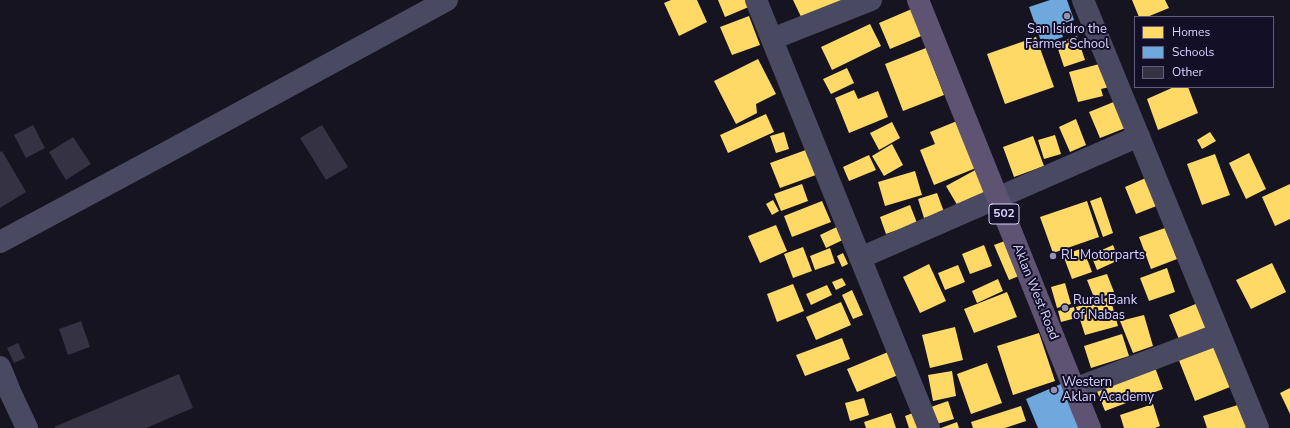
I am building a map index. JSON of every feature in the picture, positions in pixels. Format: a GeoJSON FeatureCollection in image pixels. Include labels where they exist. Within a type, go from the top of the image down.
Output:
{"type":"FeatureCollection","features":[{"type":"Feature","properties":{"kind":"main road","name":"Aklan West Road"},"geometry":{"type":"LineString","coordinates":[[918,0],[1090,428]]}},
{"type":"Feature","properties":{"kind":"street"},"geometry":{"type":"LineString","coordinates":[[0,242],[447,0]]}},
{"type":"Feature","properties":{"kind":"street"},"geometry":{"type":"LineString","coordinates":[[756,0],[929,428]]}},
{"type":"Feature","properties":{"kind":"street"},"geometry":{"type":"LineString","coordinates":[[772,39],[871,0]]}},
{"type":"Feature","properties":{"kind":"street"},"geometry":{"type":"LineString","coordinates":[[1084,0],[1258,428]]}},
{"type":"Feature","properties":{"kind":"street"},"geometry":{"type":"LineString","coordinates":[[860,258],[1139,136]]}},
{"type":"Feature","properties":{"kind":"street"},"geometry":{"type":"LineString","coordinates":[[1074,389],[1219,334]]}},
{"type":"Feature","properties":{"kind":"street"},"geometry":{"type":"LineString","coordinates":[[0,367],[5,398],[27,428]]}},
{"type":"Feature","properties":{"kind":"building: Homes"},"geometry":{"type":"Polygon","coordinates":[[[671,0],[697,0],[707,22],[679,36],[664,3],[671,0]]]}},
{"type":"Feature","properties":{"kind":"building: Homes"},"geometry":{"type":"Polygon","coordinates":[[[718,0],[749,0],[751,6],[725,17],[718,0]]]}},
{"type":"Feature","properties":{"kind":"building: Homes"},"geometry":{"type":"Polygon","coordinates":[[[793,0],[843,0],[804,23],[793,0]]]}},
{"type":"Feature","properties":{"kind":"building: Homes"},"geometry":{"type":"Polygon","coordinates":[[[1132,0],[1165,0],[1169,8],[1149,16],[1139,16],[1132,0]]]}},
{"type":"Feature","properties":{"kind":"building: Homes"},"geometry":{"type":"Polygon","coordinates":[[[914,8],[926,34],[890,49],[879,23],[914,8]]]}},
{"type":"Feature","properties":{"kind":"building: Homes"},"geometry":{"type":"Polygon","coordinates":[[[749,16],[760,45],[732,55],[720,27],[749,16]]]}},
{"type":"Feature","properties":{"kind":"building: Homes"},"geometry":{"type":"Polygon","coordinates":[[[870,24],[881,46],[832,70],[821,47],[870,24]]]}},
{"type":"Feature","properties":{"kind":"building: Homes"},"geometry":{"type":"Polygon","coordinates":[[[1077,36],[1085,60],[1064,67],[1056,43],[1077,36]]]}},
{"type":"Feature","properties":{"kind":"building: Homes"},"geometry":{"type":"Polygon","coordinates":[[[1036,37],[1054,87],[1005,104],[987,54],[1036,37]]]}},
{"type":"Feature","properties":{"kind":"building: Homes"},"geometry":{"type":"Polygon","coordinates":[[[926,48],[944,95],[903,111],[885,64],[926,48]]]}},
{"type":"Feature","properties":{"kind":"building: Homes"},"geometry":{"type":"Polygon","coordinates":[[[758,59],[776,94],[756,104],[757,113],[736,124],[714,81],[758,59]]]}},
{"type":"Feature","properties":{"kind":"building: Homes"},"geometry":{"type":"Polygon","coordinates":[[[1107,62],[1114,86],[1101,89],[1103,96],[1078,102],[1069,72],[1107,62]]]}},
{"type":"Feature","properties":{"kind":"building: Homes"},"geometry":{"type":"Polygon","coordinates":[[[847,68],[854,83],[831,94],[823,79],[847,68]]]}},
{"type":"Feature","properties":{"kind":"building: Homes"},"geometry":{"type":"Polygon","coordinates":[[[1172,88],[1188,88],[1198,113],[1158,130],[1147,99],[1172,88]]]}},
{"type":"Feature","properties":{"kind":"building: Homes"},"geometry":{"type":"Polygon","coordinates":[[[854,90],[858,99],[878,91],[888,117],[849,133],[835,98],[854,90]]]}},
{"type":"Feature","properties":{"kind":"building: Homes"},"geometry":{"type":"Polygon","coordinates":[[[1116,101],[1128,127],[1100,138],[1089,112],[1116,101]]]}},
{"type":"Feature","properties":{"kind":"building: Homes"},"geometry":{"type":"Polygon","coordinates":[[[766,114],[774,132],[728,153],[720,135],[766,114]]]}},
{"type":"Feature","properties":{"kind":"building: Homes"},"geometry":{"type":"Polygon","coordinates":[[[1076,119],[1086,145],[1070,152],[1059,127],[1076,119]]]}},
{"type":"Feature","properties":{"kind":"building: Homes"},"geometry":{"type":"Polygon","coordinates":[[[957,121],[976,168],[934,185],[920,150],[935,144],[930,132],[957,121]]]}},
{"type":"Feature","properties":{"kind":"building: Homes"},"geometry":{"type":"Polygon","coordinates":[[[892,122],[900,138],[879,150],[870,133],[892,122]]]}},
{"type":"Feature","properties":{"kind":"building: Homes"},"geometry":{"type":"Polygon","coordinates":[[[784,132],[789,149],[776,153],[770,136],[784,132]]]}},
{"type":"Feature","properties":{"kind":"building: Homes"},"geometry":{"type":"Polygon","coordinates":[[[1210,132],[1216,141],[1202,149],[1197,140],[1210,132]]]}},
{"type":"Feature","properties":{"kind":"building: Homes"},"geometry":{"type":"Polygon","coordinates":[[[1055,135],[1061,154],[1044,159],[1038,140],[1055,135]]]}},
{"type":"Feature","properties":{"kind":"building: Homes"},"geometry":{"type":"Polygon","coordinates":[[[1033,136],[1044,166],[1014,177],[1003,147],[1033,136]]]}},
{"type":"Feature","properties":{"kind":"building: Homes"},"geometry":{"type":"Polygon","coordinates":[[[892,144],[903,165],[884,176],[872,156],[892,144]]]}},
{"type":"Feature","properties":{"kind":"building: Homes"},"geometry":{"type":"Polygon","coordinates":[[[814,147],[824,172],[780,188],[770,163],[814,147]]]}},
{"type":"Feature","properties":{"kind":"building: Homes"},"geometry":{"type":"Polygon","coordinates":[[[1249,153],[1266,189],[1246,199],[1229,163],[1249,153]]]}},
{"type":"Feature","properties":{"kind":"building: Homes"},"geometry":{"type":"Polygon","coordinates":[[[1215,154],[1230,195],[1202,205],[1187,164],[1215,154]]]}},
{"type":"Feature","properties":{"kind":"building: Homes"},"geometry":{"type":"Polygon","coordinates":[[[869,155],[876,170],[849,181],[843,167],[869,155]]]}},
{"type":"Feature","properties":{"kind":"building: Homes"},"geometry":{"type":"Polygon","coordinates":[[[977,169],[989,191],[959,208],[946,186],[977,169]]]}},
{"type":"Feature","properties":{"kind":"building: Homes"},"geometry":{"type":"Polygon","coordinates":[[[915,171],[922,195],[885,206],[878,182],[915,171]]]}},
{"type":"Feature","properties":{"kind":"building: Homes"},"geometry":{"type":"Polygon","coordinates":[[[1148,177],[1159,205],[1136,214],[1125,187],[1148,177]]]}},
{"type":"Feature","properties":{"kind":"building: Homes"},"geometry":{"type":"Polygon","coordinates":[[[802,184],[808,201],[781,211],[774,194],[802,184]]]}},
{"type":"Feature","properties":{"kind":"building: Homes"},"geometry":{"type":"Polygon","coordinates":[[[1290,184],[1290,219],[1275,226],[1262,197],[1290,184]]]}},
{"type":"Feature","properties":{"kind":"building: Homes"},"geometry":{"type":"Polygon","coordinates":[[[937,193],[944,212],[924,218],[918,199],[937,193]]]}},
{"type":"Feature","properties":{"kind":"building: Homes"},"geometry":{"type":"Polygon","coordinates":[[[1101,197],[1113,233],[1103,237],[1090,201],[1101,197]]]}},
{"type":"Feature","properties":{"kind":"building: Homes"},"geometry":{"type":"Polygon","coordinates":[[[773,200],[779,211],[772,215],[766,204],[773,200]]]}},
{"type":"Feature","properties":{"kind":"building: Homes"},"geometry":{"type":"Polygon","coordinates":[[[822,201],[831,222],[792,237],[784,216],[822,201]]]}},
{"type":"Feature","properties":{"kind":"building: Homes"},"geometry":{"type":"Polygon","coordinates":[[[1087,201],[1099,237],[1053,253],[1040,217],[1087,201]]]}},
{"type":"Feature","properties":{"kind":"building: Homes"},"geometry":{"type":"Polygon","coordinates":[[[910,205],[917,223],[886,234],[880,217],[910,205]]]}},
{"type":"Feature","properties":{"kind":"building: Homes"},"geometry":{"type":"Polygon","coordinates":[[[843,224],[849,237],[826,248],[820,235],[843,224]]]}},
{"type":"Feature","properties":{"kind":"building: Homes"},"geometry":{"type":"Polygon","coordinates":[[[776,225],[787,251],[760,263],[748,236],[776,225]]]}},
{"type":"Feature","properties":{"kind":"building: Homes"},"geometry":{"type":"Polygon","coordinates":[[[1165,228],[1177,259],[1151,269],[1139,237],[1165,228]]]}},
{"type":"Feature","properties":{"kind":"building: Homes"},"geometry":{"type":"Polygon","coordinates":[[[1010,239],[1024,274],[1009,280],[994,245],[1010,239]]]}},
{"type":"Feature","properties":{"kind":"building: Homes"},"geometry":{"type":"Polygon","coordinates":[[[984,245],[992,266],[970,274],[962,254],[984,245]]]}},
{"type":"Feature","properties":{"kind":"building: Homes"},"geometry":{"type":"Polygon","coordinates":[[[1113,245],[1119,260],[1097,270],[1091,255],[1113,245]]]}},
{"type":"Feature","properties":{"kind":"building: Homes"},"geometry":{"type":"Polygon","coordinates":[[[803,247],[812,271],[793,278],[784,254],[803,247]]]}},
{"type":"Feature","properties":{"kind":"building: Homes"},"geometry":{"type":"Polygon","coordinates":[[[830,248],[835,263],[815,270],[810,256],[830,248]]]}},
{"type":"Feature","properties":{"kind":"building: Homes"},"geometry":{"type":"Polygon","coordinates":[[[1083,248],[1092,272],[1072,279],[1063,255],[1083,248]]]}},
{"type":"Feature","properties":{"kind":"building: Homes"},"geometry":{"type":"Polygon","coordinates":[[[843,253],[848,264],[842,267],[837,256],[843,253]]]}},
{"type":"Feature","properties":{"kind":"building: Homes"},"geometry":{"type":"Polygon","coordinates":[[[1272,263],[1286,292],[1251,309],[1236,280],[1272,263]]]}},
{"type":"Feature","properties":{"kind":"building: Homes"},"geometry":{"type":"Polygon","coordinates":[[[929,264],[946,301],[920,313],[903,277],[929,264]]]}},
{"type":"Feature","properties":{"kind":"building: Homes"},"geometry":{"type":"Polygon","coordinates":[[[958,265],[965,282],[945,290],[938,273],[958,265]]]}},
{"type":"Feature","properties":{"kind":"building: Homes"},"geometry":{"type":"Polygon","coordinates":[[[1167,268],[1175,292],[1149,301],[1140,278],[1167,268]]]}},
{"type":"Feature","properties":{"kind":"building: Homes"},"geometry":{"type":"Polygon","coordinates":[[[1107,274],[1114,292],[1095,300],[1087,280],[1107,274]]]}},
{"type":"Feature","properties":{"kind":"building: Homes"},"geometry":{"type":"Polygon","coordinates":[[[842,278],[846,285],[836,290],[832,282],[842,278]]]}},
{"type":"Feature","properties":{"kind":"building: Homes"},"geometry":{"type":"Polygon","coordinates":[[[998,279],[1003,291],[977,303],[972,291],[998,279]]]}},
{"type":"Feature","properties":{"kind":"building: Homes"},"geometry":{"type":"Polygon","coordinates":[[[1065,283],[1071,304],[1057,308],[1051,287],[1065,283]]]}},
{"type":"Feature","properties":{"kind":"building: Homes"},"geometry":{"type":"Polygon","coordinates":[[[793,284],[804,311],[777,322],[767,294],[793,284]]]}},
{"type":"Feature","properties":{"kind":"building: Homes"},"geometry":{"type":"Polygon","coordinates":[[[827,285],[832,295],[811,305],[806,294],[827,285]]]}},
{"type":"Feature","properties":{"kind":"building: Homes"},"geometry":{"type":"Polygon","coordinates":[[[852,290],[863,315],[853,319],[842,295],[852,290]]]}},
{"type":"Feature","properties":{"kind":"building: Homes"},"geometry":{"type":"Polygon","coordinates":[[[1007,292],[1017,317],[974,333],[964,309],[1007,292]]]}},
{"type":"Feature","properties":{"kind":"building: Homes"},"geometry":{"type":"Polygon","coordinates":[[[1110,297],[1118,326],[1085,335],[1076,307],[1110,297]]]}},
{"type":"Feature","properties":{"kind":"building: Homes"},"geometry":{"type":"Polygon","coordinates":[[[841,302],[851,325],[816,340],[806,317],[841,302]]]}},
{"type":"Feature","properties":{"kind":"building: Homes"},"geometry":{"type":"Polygon","coordinates":[[[1198,303],[1210,332],[1181,344],[1169,315],[1198,303]]]}},
{"type":"Feature","properties":{"kind":"building: Homes"},"geometry":{"type":"Polygon","coordinates":[[[1074,307],[1076,318],[1061,322],[1058,311],[1074,307]]]}},
{"type":"Feature","properties":{"kind":"building: Homes"},"geometry":{"type":"Polygon","coordinates":[[[1144,315],[1153,346],[1133,353],[1120,321],[1144,315]]]}},
{"type":"Feature","properties":{"kind":"building: Homes"},"geometry":{"type":"Polygon","coordinates":[[[955,327],[963,360],[930,368],[922,335],[955,327]]]}},
{"type":"Feature","properties":{"kind":"building: Homes"},"geometry":{"type":"Polygon","coordinates":[[[1039,333],[1055,381],[1013,395],[997,346],[1039,333]]]}},
{"type":"Feature","properties":{"kind":"building: Homes"},"geometry":{"type":"Polygon","coordinates":[[[1122,334],[1129,356],[1091,368],[1084,346],[1122,334]]]}},
{"type":"Feature","properties":{"kind":"building: Homes"},"geometry":{"type":"Polygon","coordinates":[[[842,338],[850,359],[805,376],[796,355],[842,338]]]}},
{"type":"Feature","properties":{"kind":"building: Homes"},"geometry":{"type":"Polygon","coordinates":[[[1213,345],[1230,387],[1195,401],[1178,358],[1213,345]]]}},
{"type":"Feature","properties":{"kind":"building: Homes"},"geometry":{"type":"Polygon","coordinates":[[[893,350],[903,373],[857,392],[847,369],[893,350]]]}},
{"type":"Feature","properties":{"kind":"building: Homes"},"geometry":{"type":"Polygon","coordinates":[[[1153,362],[1163,389],[1105,411],[1094,384],[1153,362]]]}},
{"type":"Feature","properties":{"kind":"building: Homes"},"geometry":{"type":"Polygon","coordinates":[[[987,363],[1002,403],[971,414],[957,374],[987,363]]]}},
{"type":"Feature","properties":{"kind":"building: Homes"},"geometry":{"type":"Polygon","coordinates":[[[952,371],[956,396],[933,401],[928,375],[952,371]]]}},
{"type":"Feature","properties":{"kind":"building: Homes"},"geometry":{"type":"Polygon","coordinates":[[[1290,388],[1290,414],[1280,393],[1290,388]]]}},
{"type":"Feature","properties":{"kind":"building: Homes"},"geometry":{"type":"Polygon","coordinates":[[[864,398],[869,415],[850,421],[845,403],[864,398]]]}},
{"type":"Feature","properties":{"kind":"building: Homes"},"geometry":{"type":"Polygon","coordinates":[[[948,401],[954,419],[937,424],[931,407],[948,401]]]}},
{"type":"Feature","properties":{"kind":"building: Homes"},"geometry":{"type":"Polygon","coordinates":[[[1244,403],[1251,426],[1244,428],[1207,428],[1203,416],[1244,403]]]}},
{"type":"Feature","properties":{"kind":"building: Homes"},"geometry":{"type":"Polygon","coordinates":[[[1153,404],[1160,426],[1155,428],[1124,428],[1120,415],[1153,404]]]}},
{"type":"Feature","properties":{"kind":"building: Homes"},"geometry":{"type":"Polygon","coordinates":[[[1021,406],[1026,421],[1005,428],[973,428],[971,422],[1021,406]]]}},
{"type":"Feature","properties":{"kind":"building: Homes"},"geometry":{"type":"Polygon","coordinates":[[[918,411],[925,428],[909,428],[905,416],[918,411]]]}},
{"type":"Feature","properties":{"kind":"building: Homes"},"geometry":{"type":"Polygon","coordinates":[[[891,413],[896,428],[866,428],[864,422],[891,413]]]}},
{"type":"Feature","properties":{"kind":"building: Homes"},"geometry":{"type":"Polygon","coordinates":[[[957,422],[959,428],[941,428],[957,422]]]}},
{"type":"Feature","properties":{"kind":"building: Schools"},"geometry":{"type":"Polygon","coordinates":[[[1050,0],[1067,0],[1074,20],[1059,25],[1063,37],[1042,44],[1029,7],[1050,0]]]}},
{"type":"Feature","properties":{"kind":"building: Schools"},"geometry":{"type":"Polygon","coordinates":[[[1061,384],[1080,428],[1038,428],[1026,399],[1061,384]]]}},
{"type":"Feature","properties":{"kind":"building: Other"},"geometry":{"type":"Polygon","coordinates":[[[33,125],[45,148],[26,158],[14,135],[33,125]]]}},
{"type":"Feature","properties":{"kind":"building: Other"},"geometry":{"type":"Polygon","coordinates":[[[322,125],[348,167],[326,180],[300,138],[322,125]]]}},
{"type":"Feature","properties":{"kind":"building: Other"},"geometry":{"type":"Polygon","coordinates":[[[73,137],[91,164],[66,180],[49,152],[73,137]]]}},
{"type":"Feature","properties":{"kind":"building: Other"},"geometry":{"type":"Polygon","coordinates":[[[2,151],[26,192],[0,208],[0,152],[2,151]]]}},
{"type":"Feature","properties":{"kind":"building: Other"},"geometry":{"type":"Polygon","coordinates":[[[81,321],[90,347],[68,355],[59,329],[81,321]]]}},
{"type":"Feature","properties":{"kind":"building: Other"},"geometry":{"type":"Polygon","coordinates":[[[18,343],[25,358],[14,363],[7,348],[18,343]]]}},
{"type":"Feature","properties":{"kind":"building: Other"},"geometry":{"type":"Polygon","coordinates":[[[179,374],[193,408],[146,428],[54,427],[179,374]]]}},
{"type":"Feature","properties":{"kind":"place","name":"San Isidro the Farmer School"},"geometry":{"type":"Point","coordinates":[1067,16]}},
{"type":"Feature","properties":{"kind":"place","name":"RL Motorparts"},"geometry":{"type":"Point","coordinates":[1053,256]}},
{"type":"Feature","properties":{"kind":"place","name":"Rural Bank of Nabas"},"geometry":{"type":"Point","coordinates":[1065,308]}},
{"type":"Feature","properties":{"kind":"place","name":"Western Aklan Academy"},"geometry":{"type":"Point","coordinates":[1054,390]}}]}
